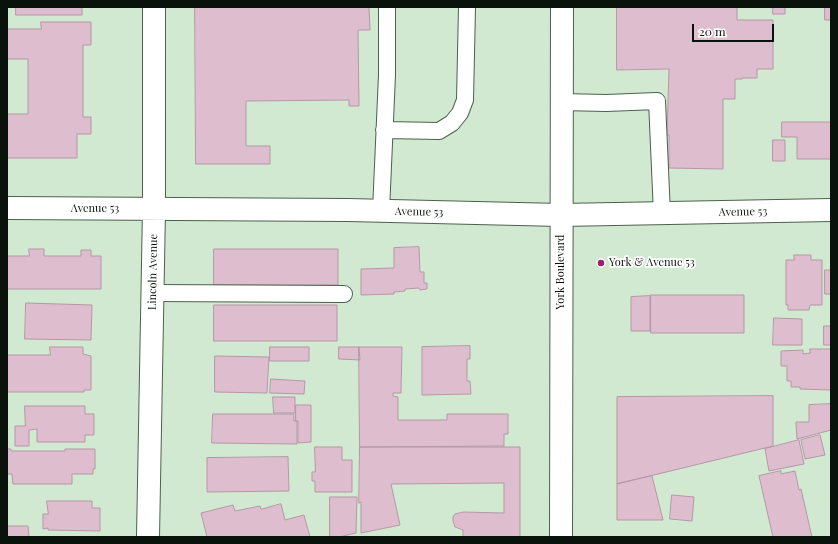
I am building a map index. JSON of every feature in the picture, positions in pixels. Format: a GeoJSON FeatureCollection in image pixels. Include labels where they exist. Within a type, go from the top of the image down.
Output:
{"type":"FeatureCollection","features":[{"type":"Feature","properties":{"kind":"street","name":"Lincoln Avenue"},"geometry":{"type":"LineString","coordinates":[[148,537],[154,209],[154,7]]}},
{"type":"Feature","properties":{"kind":"street","name":"York Boulevard"},"geometry":{"type":"LineString","coordinates":[[561,537],[562,7]]}},
{"type":"Feature","properties":{"kind":"street","name":"Avenue 53"},"geometry":{"type":"LineString","coordinates":[[7,208],[381,211],[561,215],[831,210]]}},
{"type":"Feature","properties":{"kind":"lane"},"geometry":{"type":"LineString","coordinates":[[381,211],[387,7]]}},
{"type":"Feature","properties":{"kind":"lane"},"geometry":{"type":"LineString","coordinates":[[384,130],[439,131],[452,123],[460,113],[465,100],[467,7]]}},
{"type":"Feature","properties":{"kind":"lane"},"geometry":{"type":"LineString","coordinates":[[561,102],[606,103],[657,101],[662,214]]}},
{"type":"Feature","properties":{"kind":"lane"},"geometry":{"type":"LineString","coordinates":[[153,293],[344,294]]}},
{"type":"Feature","properties":{"kind":"building"},"geometry":{"type":"Polygon","coordinates":[[[16,7],[82,7],[82,15],[16,15],[16,7]]]}},
{"type":"Feature","properties":{"kind":"building"},"geometry":{"type":"Polygon","coordinates":[[[195,7],[369,7],[370,30],[358,30],[359,106],[349,106],[349,100],[246,101],[246,146],[270,146],[270,164],[196,164],[195,7]]]}},
{"type":"Feature","properties":{"kind":"building"},"geometry":{"type":"Polygon","coordinates":[[[617,7],[737,7],[737,20],[773,20],[773,69],[757,69],[757,78],[735,79],[735,99],[723,99],[723,169],[669,168],[669,135],[667,135],[669,69],[617,70],[617,7]]]}},
{"type":"Feature","properties":{"kind":"building"},"geometry":{"type":"Polygon","coordinates":[[[773,7],[785,7],[785,14],[773,14],[773,7]]]}},
{"type":"Feature","properties":{"kind":"building"},"geometry":{"type":"Polygon","coordinates":[[[825,7],[831,7],[831,20],[825,20],[825,7]]]}},
{"type":"Feature","properties":{"kind":"building"},"geometry":{"type":"Polygon","coordinates":[[[41,22],[91,22],[91,45],[83,45],[83,117],[91,117],[91,134],[77,134],[77,158],[7,158],[7,114],[28,114],[28,59],[7,59],[7,29],[41,29],[41,22]]]}},
{"type":"Feature","properties":{"kind":"building"},"geometry":{"type":"Polygon","coordinates":[[[782,122],[831,122],[831,159],[797,159],[797,137],[782,137],[782,122]]]}},
{"type":"Feature","properties":{"kind":"building"},"geometry":{"type":"Polygon","coordinates":[[[773,140],[785,140],[785,161],[773,161],[773,140]]]}},
{"type":"Feature","properties":{"kind":"building"},"geometry":{"type":"Polygon","coordinates":[[[419,247],[420,272],[424,272],[424,283],[427,283],[427,289],[405,289],[405,291],[394,292],[394,294],[361,295],[361,269],[394,268],[394,248],[419,247]]]}},
{"type":"Feature","properties":{"kind":"building"},"geometry":{"type":"Polygon","coordinates":[[[29,249],[44,249],[44,256],[81,256],[81,250],[91,250],[91,256],[101,256],[101,289],[7,289],[7,256],[29,256],[29,249]]]}},
{"type":"Feature","properties":{"kind":"building"},"geometry":{"type":"Polygon","coordinates":[[[214,249],[338,249],[338,285],[214,285],[214,249]]]}},
{"type":"Feature","properties":{"kind":"building"},"geometry":{"type":"Polygon","coordinates":[[[794,255],[811,255],[811,260],[822,260],[822,305],[810,305],[809,310],[788,310],[788,305],[786,305],[786,260],[794,260],[794,255]]]}},
{"type":"Feature","properties":{"kind":"building"},"geometry":{"type":"Polygon","coordinates":[[[825,270],[831,270],[831,294],[825,294],[825,270]]]}},
{"type":"Feature","properties":{"kind":"building"},"geometry":{"type":"Polygon","coordinates":[[[651,295],[744,295],[744,333],[651,333],[651,295]]]}},
{"type":"Feature","properties":{"kind":"building"},"geometry":{"type":"Polygon","coordinates":[[[650,296],[650,331],[631,331],[631,297],[650,296]]]}},
{"type":"Feature","properties":{"kind":"building"},"geometry":{"type":"Polygon","coordinates":[[[26,303],[92,305],[91,340],[25,339],[26,303]]]}},
{"type":"Feature","properties":{"kind":"building"},"geometry":{"type":"Polygon","coordinates":[[[214,305],[337,305],[337,341],[214,341],[214,305]]]}},
{"type":"Feature","properties":{"kind":"building"},"geometry":{"type":"Polygon","coordinates":[[[774,318],[802,319],[802,345],[773,345],[774,318]]]}},
{"type":"Feature","properties":{"kind":"building"},"geometry":{"type":"Polygon","coordinates":[[[824,326],[831,326],[831,345],[824,345],[824,326]]]}},
{"type":"Feature","properties":{"kind":"building"},"geometry":{"type":"Polygon","coordinates":[[[470,346],[470,359],[467,359],[467,381],[470,381],[471,394],[422,395],[422,347],[470,346]]]}},
{"type":"Feature","properties":{"kind":"building"},"geometry":{"type":"Polygon","coordinates":[[[50,347],[83,347],[83,354],[91,356],[91,390],[84,390],[84,392],[7,392],[7,355],[50,355],[50,347]]]}},
{"type":"Feature","properties":{"kind":"building"},"geometry":{"type":"Polygon","coordinates":[[[270,347],[309,347],[309,361],[270,361],[270,347]]]}},
{"type":"Feature","properties":{"kind":"building"},"geometry":{"type":"Polygon","coordinates":[[[339,347],[359,347],[360,360],[339,359],[339,347]]]}},
{"type":"Feature","properties":{"kind":"building"},"geometry":{"type":"Polygon","coordinates":[[[359,347],[402,347],[401,393],[393,393],[393,396],[398,397],[398,420],[447,420],[447,414],[508,414],[508,434],[504,434],[504,446],[360,447],[359,347]]]}},
{"type":"Feature","properties":{"kind":"building"},"geometry":{"type":"Polygon","coordinates":[[[810,349],[831,349],[831,390],[800,389],[800,387],[791,387],[791,381],[787,381],[787,366],[781,366],[781,351],[803,350],[803,354],[810,353],[810,349]]]}},
{"type":"Feature","properties":{"kind":"building"},"geometry":{"type":"Polygon","coordinates":[[[215,356],[269,357],[267,393],[215,392],[215,356]]]}},
{"type":"Feature","properties":{"kind":"building"},"geometry":{"type":"Polygon","coordinates":[[[271,379],[305,381],[304,394],[270,393],[271,379]]]}},
{"type":"Feature","properties":{"kind":"building"},"geometry":{"type":"Polygon","coordinates":[[[773,396],[773,446],[617,484],[617,397],[773,396]]]}},
{"type":"Feature","properties":{"kind":"building"},"geometry":{"type":"Polygon","coordinates":[[[273,397],[295,397],[295,413],[274,413],[273,397]]]}},
{"type":"Feature","properties":{"kind":"building"},"geometry":{"type":"Polygon","coordinates":[[[831,404],[831,430],[797,439],[796,422],[809,422],[809,405],[831,404]]]}},
{"type":"Feature","properties":{"kind":"building"},"geometry":{"type":"Polygon","coordinates":[[[296,405],[311,405],[311,442],[298,443],[296,405]]]}},
{"type":"Feature","properties":{"kind":"building"},"geometry":{"type":"Polygon","coordinates":[[[25,406],[85,406],[85,414],[94,414],[94,435],[85,435],[85,442],[37,442],[37,429],[29,430],[29,446],[15,446],[15,426],[25,426],[25,406]]]}},
{"type":"Feature","properties":{"kind":"building"},"geometry":{"type":"Polygon","coordinates":[[[213,414],[294,414],[294,421],[297,421],[297,444],[212,443],[213,414]]]}},
{"type":"Feature","properties":{"kind":"building"},"geometry":{"type":"Polygon","coordinates":[[[820,435],[825,455],[805,459],[801,440],[820,435]]]}},
{"type":"Feature","properties":{"kind":"building"},"geometry":{"type":"Polygon","coordinates":[[[799,440],[804,464],[769,471],[765,449],[799,440]]]}},
{"type":"Feature","properties":{"kind":"building"},"geometry":{"type":"Polygon","coordinates":[[[315,447],[342,447],[342,460],[352,460],[352,492],[315,492],[315,481],[312,481],[312,472],[315,472],[315,447]]]}},
{"type":"Feature","properties":{"kind":"building"},"geometry":{"type":"Polygon","coordinates":[[[360,447],[520,447],[520,537],[463,537],[463,530],[455,527],[453,521],[455,514],[463,512],[504,513],[504,483],[391,484],[400,525],[361,533],[361,502],[359,503],[360,447]]]}},
{"type":"Feature","properties":{"kind":"building"},"geometry":{"type":"Polygon","coordinates":[[[7,449],[11,449],[11,451],[65,451],[65,449],[95,449],[95,469],[93,469],[93,474],[72,474],[72,484],[13,484],[12,474],[7,474],[7,449]]]}},
{"type":"Feature","properties":{"kind":"building"},"geometry":{"type":"Polygon","coordinates":[[[288,457],[289,491],[207,492],[207,458],[288,457]]]}},
{"type":"Feature","properties":{"kind":"building"},"geometry":{"type":"Polygon","coordinates":[[[781,471],[781,474],[795,471],[799,490],[801,489],[812,537],[773,537],[759,476],[781,471]]]}},
{"type":"Feature","properties":{"kind":"building"},"geometry":{"type":"Polygon","coordinates":[[[652,476],[663,520],[617,520],[617,484],[652,476]]]}},
{"type":"Feature","properties":{"kind":"building"},"geometry":{"type":"Polygon","coordinates":[[[672,495],[694,497],[692,521],[670,519],[672,495]]]}},
{"type":"Feature","properties":{"kind":"building"},"geometry":{"type":"Polygon","coordinates":[[[330,497],[357,497],[356,533],[339,537],[330,537],[330,497]]]}},
{"type":"Feature","properties":{"kind":"building"},"geometry":{"type":"Polygon","coordinates":[[[47,501],[92,501],[92,508],[100,508],[100,531],[43,529],[43,514],[48,514],[47,501]]]}},
{"type":"Feature","properties":{"kind":"building"},"geometry":{"type":"Polygon","coordinates":[[[281,504],[285,520],[304,515],[310,537],[207,537],[201,513],[233,505],[235,511],[260,506],[261,509],[281,504]]]}},
{"type":"Feature","properties":{"kind":"building"},"geometry":{"type":"Polygon","coordinates":[[[7,526],[28,526],[29,537],[7,537],[7,526]]]}},
{"type":"Feature","properties":{"kind":"place","name":"York & Avenue 53"},"geometry":{"type":"Point","coordinates":[601,263]}}]}
